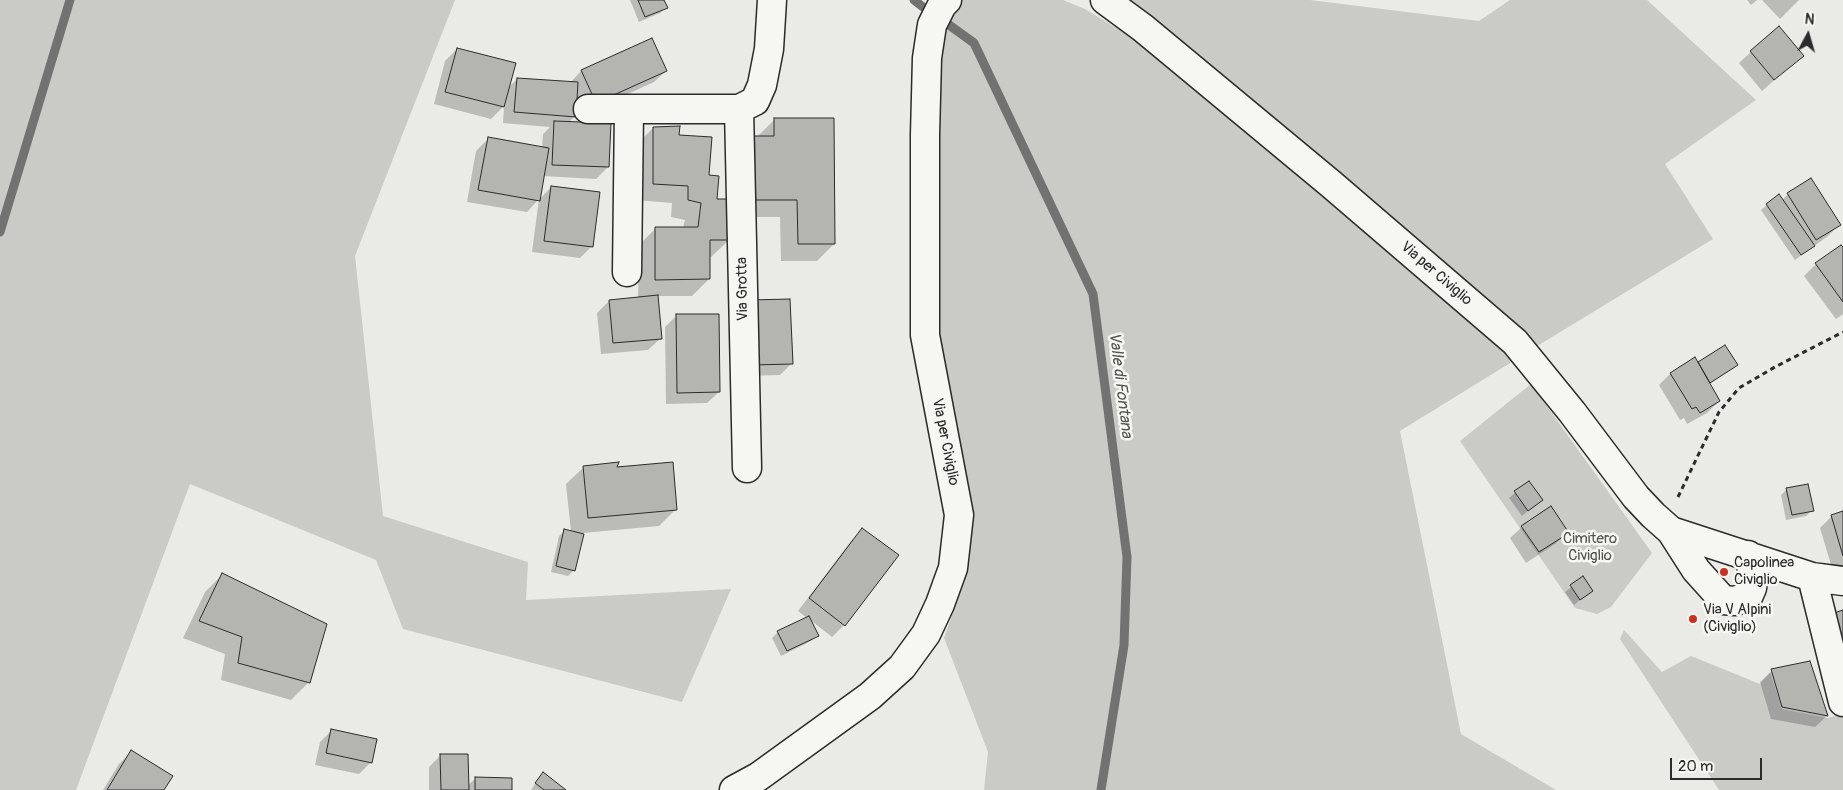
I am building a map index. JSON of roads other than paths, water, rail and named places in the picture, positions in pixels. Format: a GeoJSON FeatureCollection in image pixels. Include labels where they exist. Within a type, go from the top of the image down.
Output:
{"type":"FeatureCollection","features":[{"type":"Feature","properties":{"kind":"street"},"geometry":{"type":"LineString","coordinates":[[588,109],[739,109],[755,101],[762,86],[770,49],[772,0]]}},
{"type":"Feature","properties":{"kind":"street","name":"Via per Civiglio"},"geometry":{"type":"LineString","coordinates":[[734,790],[758,777],[870,696],[902,667],[926,634],[940,604],[953,568],[959,514],[925,335],[926,58],[932,24],[947,0]]}},
{"type":"Feature","properties":{"kind":"street","name":"Via per Civiglio"},"geometry":{"type":"LineString","coordinates":[[1105,0],[1143,28],[1331,184],[1515,342],[1572,412],[1636,497],[1671,531],[1812,577],[1843,581]]}},
{"type":"Feature","properties":{"kind":"street"},"geometry":{"type":"LineString","coordinates":[[627,272],[629,109]]}},
{"type":"Feature","properties":{"kind":"street","name":"Via Grotta"},"geometry":{"type":"LineString","coordinates":[[739,109],[747,468]]}},
{"type":"Feature","properties":{"kind":"street"},"geometry":{"type":"LineString","coordinates":[[1671,531],[1696,570],[1723,600],[1735,601],[1748,597],[1754,575],[1748,555]]}},
{"type":"Feature","properties":{"kind":"street"},"geometry":{"type":"LineString","coordinates":[[1812,577],[1843,702]]}},
{"type":"Feature","properties":{"kind":"waterway"},"geometry":{"type":"LineString","coordinates":[[0,232],[70,0]]}},
{"type":"Feature","properties":{"kind":"waterway","name":"Valle di Fontana"},"geometry":{"type":"LineString","coordinates":[[914,0],[923,7]]}},
{"type":"Feature","properties":{"kind":"waterway","name":"Valle di Fontana"},"geometry":{"type":"LineString","coordinates":[[945,22],[974,43],[1093,294],[1127,557],[1124,645],[1101,790]]}},
{"type":"Feature","properties":{"kind":"place","name":"Capolinea Civiglio"},"geometry":{"type":"Point","coordinates":[1724,572]}},
{"type":"Feature","properties":{"kind":"place","name":"Via V Alpini (Civiglio)"},"geometry":{"type":"Point","coordinates":[1693,619]}},
{"type":"Feature","properties":{"kind":"park label","name":"Cimitero Civiglio"},"geometry":{"type":"Point","coordinates":[1590,548]}}]}
